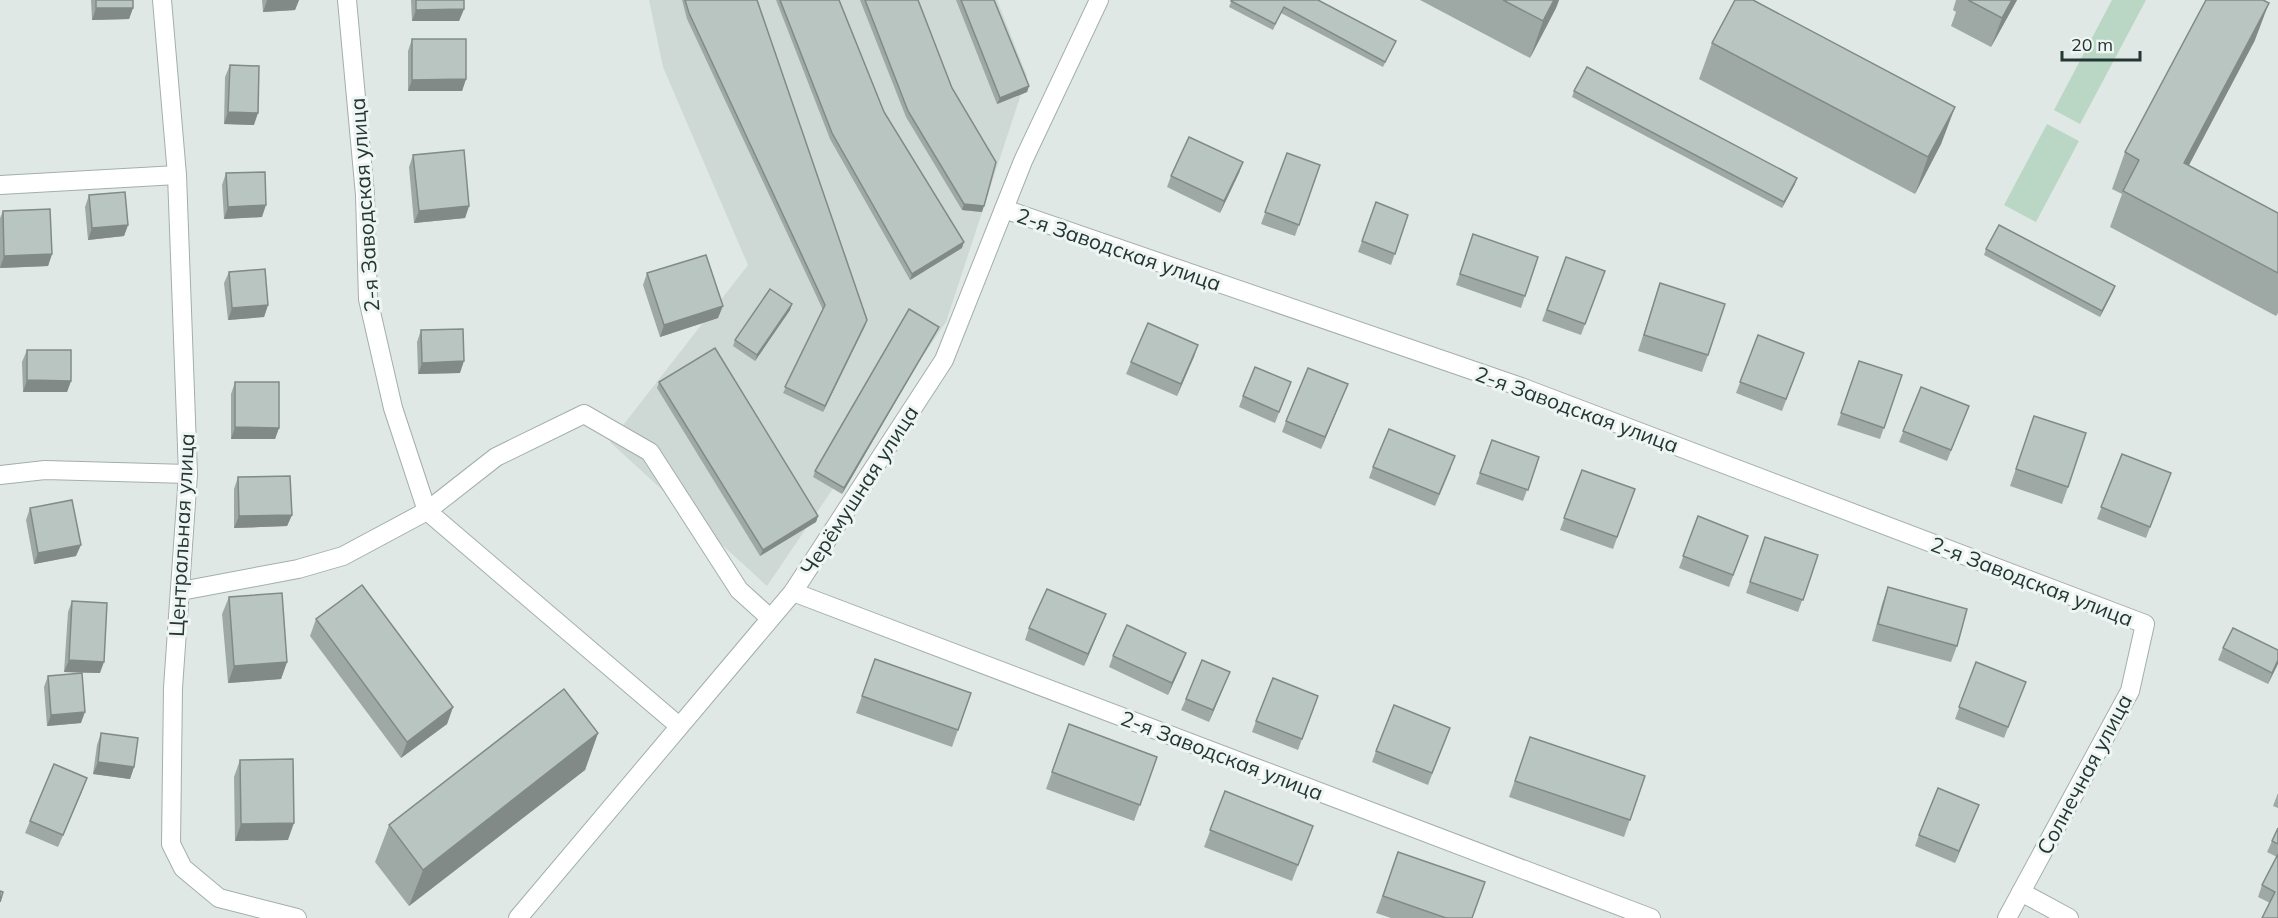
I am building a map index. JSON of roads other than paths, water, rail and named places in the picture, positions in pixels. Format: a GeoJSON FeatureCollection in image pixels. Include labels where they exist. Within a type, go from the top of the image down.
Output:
{"type":"FeatureCollection","features":[{"type":"Feature","properties":{"kind":"street","name":"Центральная улица"},"geometry":{"type":"LineString","coordinates":[[162,0],[177,175],[188,474],[173,688],[171,844],[183,868],[219,898],[297,918]]}},
{"type":"Feature","properties":{"kind":"street","name":"2-я Заводская улица"},"geometry":{"type":"LineString","coordinates":[[347,0],[365,195],[368,299],[393,408],[427,511]]}},
{"type":"Feature","properties":{"kind":"street","name":"Черёмушная улица"},"geometry":{"type":"LineString","coordinates":[[518,918],[793,592],[944,360],[1023,161],[1099,0]]}},
{"type":"Feature","properties":{"kind":"street"},"geometry":{"type":"LineString","coordinates":[[0,186],[177,175]]}},
{"type":"Feature","properties":{"kind":"street","name":"2-я Заводская улица"},"geometry":{"type":"LineString","coordinates":[[1004,209],[1521,387],[2145,624]]}},
{"type":"Feature","properties":{"kind":"street"},"geometry":{"type":"LineString","coordinates":[[181,591],[298,569],[343,556],[427,511],[496,457],[584,414],[650,452],[739,590],[770,618]]}},
{"type":"Feature","properties":{"kind":"street"},"geometry":{"type":"LineString","coordinates":[[0,475],[45,470],[188,474]]}},
{"type":"Feature","properties":{"kind":"street"},"geometry":{"type":"LineString","coordinates":[[427,511],[678,726]]}},
{"type":"Feature","properties":{"kind":"street","name":"2-я Заводская улица"},"geometry":{"type":"LineString","coordinates":[[793,592],[1651,918]]}},
{"type":"Feature","properties":{"kind":"street","name":"Солнечная улица"},"geometry":{"type":"LineString","coordinates":[[2007,918],[2130,691],[2145,624]]}},
{"type":"Feature","properties":{"kind":"street"},"geometry":{"type":"LineString","coordinates":[[2021,892],[2068,918]]}}]}
